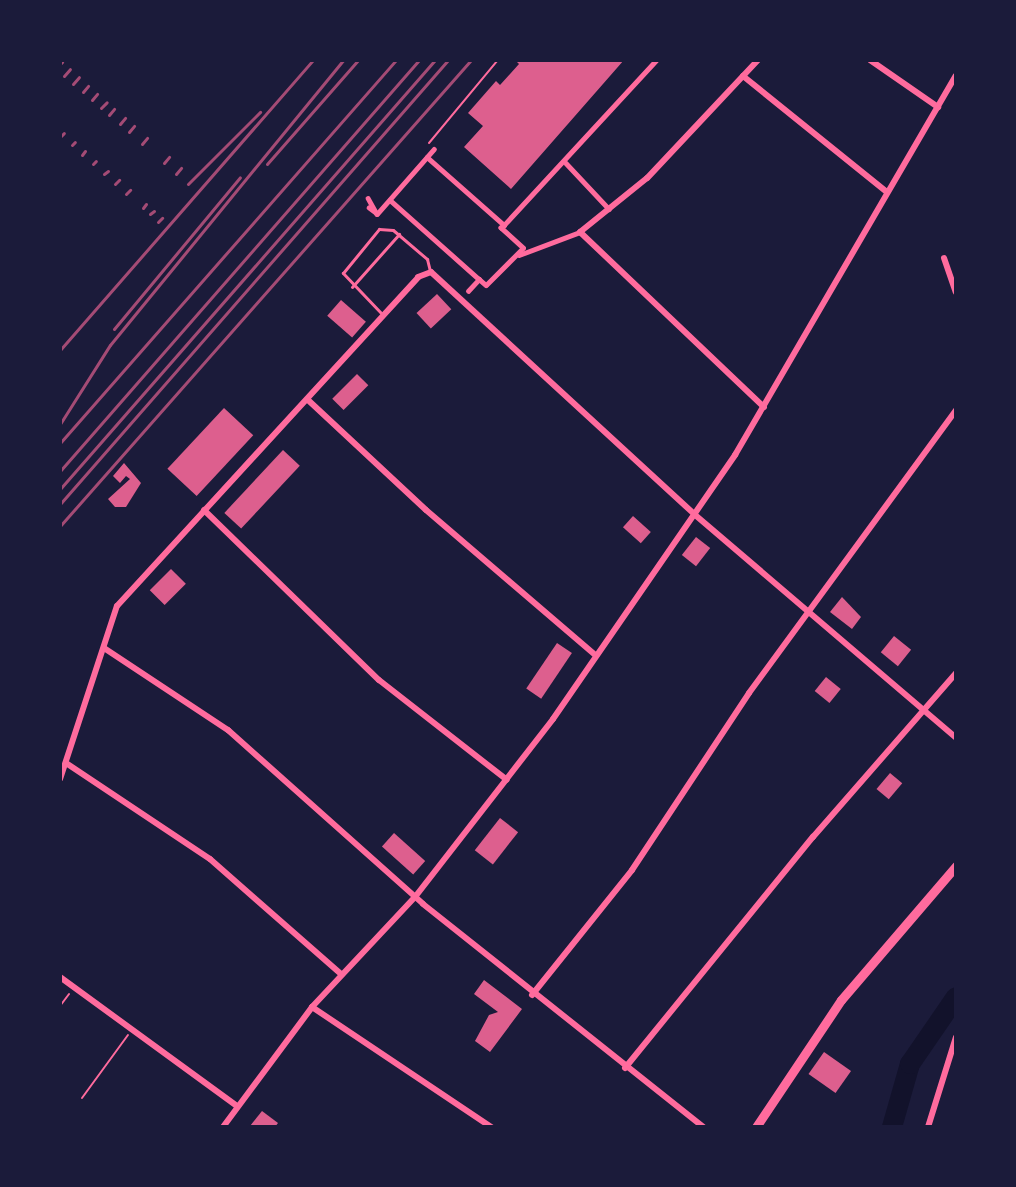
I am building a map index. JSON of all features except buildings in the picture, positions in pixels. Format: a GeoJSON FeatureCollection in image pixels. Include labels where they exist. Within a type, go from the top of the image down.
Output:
{"type":"FeatureCollection","features":[{"type":"Feature","properties":{"kind":"main road"},"geometry":{"type":"LineString","coordinates":[[756,1127],[841,1000],[956,866]]}},
{"type":"Feature","properties":{"kind":"street"},"geometry":{"type":"LineString","coordinates":[[390,200],[486,285],[523,248],[501,228],[566,163],[656,60]]}},
{"type":"Feature","properties":{"kind":"street"},"geometry":{"type":"LineString","coordinates":[[516,256],[580,232],[610,211],[758,60]]}},
{"type":"Feature","properties":{"kind":"street"},"geometry":{"type":"LineString","coordinates":[[870,60],[938,107]]}},
{"type":"Feature","properties":{"kind":"street"},"geometry":{"type":"LineString","coordinates":[[743,76],[887,192]]}},
{"type":"Feature","properties":{"kind":"street"},"geometry":{"type":"LineString","coordinates":[[223,1127],[312,1007],[415,897],[507,780],[694,514],[764,407],[956,76]]}},
{"type":"Feature","properties":{"kind":"street"},"geometry":{"type":"LineString","coordinates":[[377,214],[434,149]]}},
{"type":"Feature","properties":{"kind":"street"},"geometry":{"type":"LineString","coordinates":[[427,156],[504,225]]}},
{"type":"Feature","properties":{"kind":"street"},"geometry":{"type":"LineString","coordinates":[[566,163],[610,211]]}},
{"type":"Feature","properties":{"kind":"street"},"geometry":{"type":"LineString","coordinates":[[368,198],[377,214]]}},
{"type":"Feature","properties":{"kind":"street"},"geometry":{"type":"LineString","coordinates":[[369,208],[377,214]]}},
{"type":"Feature","properties":{"kind":"street"},"geometry":{"type":"LineString","coordinates":[[580,232],[764,407]]}},
{"type":"Feature","properties":{"kind":"street"},"geometry":{"type":"LineString","coordinates":[[944,258],[956,292]]}},
{"type":"Feature","properties":{"kind":"street"},"geometry":{"type":"LineString","coordinates":[[60,779],[117,606],[385,316],[418,277],[431,272],[694,514],[956,738]]}},
{"type":"Feature","properties":{"kind":"street"},"geometry":{"type":"LineString","coordinates":[[468,291],[479,279]]}},
{"type":"Feature","properties":{"kind":"street"},"geometry":{"type":"LineString","coordinates":[[308,400],[426,510],[594,654]]}},
{"type":"Feature","properties":{"kind":"street"},"geometry":{"type":"LineString","coordinates":[[532,995],[632,870],[809,614],[956,410]]}},
{"type":"Feature","properties":{"kind":"street"},"geometry":{"type":"LineString","coordinates":[[204,510],[379,681],[507,780]]}},
{"type":"Feature","properties":{"kind":"street"},"geometry":{"type":"LineString","coordinates":[[104,648],[228,730],[415,897],[532,995],[703,1127]]}},
{"type":"Feature","properties":{"kind":"street"},"geometry":{"type":"LineString","coordinates":[[625,1068],[922,710],[956,673]]}},
{"type":"Feature","properties":{"kind":"street"},"geometry":{"type":"LineString","coordinates":[[66,763],[210,859],[341,974]]}},
{"type":"Feature","properties":{"kind":"street"},"geometry":{"type":"LineString","coordinates":[[60,977],[237,1106]]}},
{"type":"Feature","properties":{"kind":"street"},"geometry":{"type":"LineString","coordinates":[[312,1007],[491,1127]]}},
{"type":"Feature","properties":{"kind":"street"},"geometry":{"type":"LineString","coordinates":[[928,1127],[956,1037]]}},
{"type":"Feature","properties":{"kind":"lane"},"geometry":{"type":"LineString","coordinates":[[385,316],[343,276],[344,268],[375,233],[386,226],[399,234],[427,259],[431,272]]}},
{"type":"Feature","properties":{"kind":"lane"},"geometry":{"type":"LineString","coordinates":[[352,287],[399,234]]}},
{"type":"Feature","properties":{"kind":"path"},"geometry":{"type":"LineString","coordinates":[[423,152],[498,60]]}},
{"type":"Feature","properties":{"kind":"path"},"geometry":{"type":"LineString","coordinates":[[60,1006],[74,986]]}},
{"type":"Feature","properties":{"kind":"path"},"geometry":{"type":"LineString","coordinates":[[82,1098],[133,1028]]}},
{"type":"Feature","properties":{"kind":"waterway"},"geometry":{"type":"LineString","coordinates":[[892,1127],[910,1064],[956,997]]}},
{"type":"Feature","properties":{"kind":"railway"},"geometry":{"type":"LineString","coordinates":[[60,350],[313,60]]}},
{"type":"Feature","properties":{"kind":"railway"},"geometry":{"type":"LineString","coordinates":[[60,424],[110,345],[343,60]]}},
{"type":"Feature","properties":{"kind":"railway"},"geometry":{"type":"LineString","coordinates":[[267,164],[358,60]]}},
{"type":"Feature","properties":{"kind":"railway"},"geometry":{"type":"LineString","coordinates":[[60,443],[396,60]]}},
{"type":"Feature","properties":{"kind":"railway"},"geometry":{"type":"LineString","coordinates":[[60,471],[419,60]]}},
{"type":"Feature","properties":{"kind":"railway"},"geometry":{"type":"LineString","coordinates":[[60,489],[435,60]]}},
{"type":"Feature","properties":{"kind":"railway"},"geometry":{"type":"LineString","coordinates":[[60,504],[448,60]]}},
{"type":"Feature","properties":{"kind":"railway"},"geometry":{"type":"LineString","coordinates":[[60,526],[471,60]]}},
{"type":"Feature","properties":{"kind":"railway"},"geometry":{"type":"LineString","coordinates":[[64,76],[70,69]]}},
{"type":"Feature","properties":{"kind":"railway"},"geometry":{"type":"LineString","coordinates":[[73,84],[79,77]]}},
{"type":"Feature","properties":{"kind":"railway"},"geometry":{"type":"LineString","coordinates":[[83,92],[88,86]]}},
{"type":"Feature","properties":{"kind":"railway"},"geometry":{"type":"LineString","coordinates":[[92,100],[97,94]]}},
{"type":"Feature","properties":{"kind":"railway"},"geometry":{"type":"LineString","coordinates":[[101,108],[107,102]]}},
{"type":"Feature","properties":{"kind":"railway"},"geometry":{"type":"LineString","coordinates":[[109,115],[114,109]]}},
{"type":"Feature","properties":{"kind":"railway"},"geometry":{"type":"LineString","coordinates":[[188,184],[260,112]]}},
{"type":"Feature","properties":{"kind":"railway"},"geometry":{"type":"LineString","coordinates":[[120,124],[125,118]]}},
{"type":"Feature","properties":{"kind":"railway"},"geometry":{"type":"LineString","coordinates":[[129,132],[134,126]]}},
{"type":"Feature","properties":{"kind":"railway"},"geometry":{"type":"LineString","coordinates":[[61,136],[64,133]]}},
{"type":"Feature","properties":{"kind":"railway"},"geometry":{"type":"LineString","coordinates":[[142,144],[147,138]]}},
{"type":"Feature","properties":{"kind":"railway"},"geometry":{"type":"LineString","coordinates":[[72,145],[75,142]]}},
{"type":"Feature","properties":{"kind":"railway"},"geometry":{"type":"LineString","coordinates":[[82,155],[85,151]]}},
{"type":"Feature","properties":{"kind":"railway"},"geometry":{"type":"LineString","coordinates":[[164,163],[169,157]]}},
{"type":"Feature","properties":{"kind":"railway"},"geometry":{"type":"LineString","coordinates":[[93,164],[96,161]]}},
{"type":"Feature","properties":{"kind":"railway"},"geometry":{"type":"LineString","coordinates":[[176,174],[181,168]]}},
{"type":"Feature","properties":{"kind":"railway"},"geometry":{"type":"LineString","coordinates":[[104,174],[108,171]]}},
{"type":"Feature","properties":{"kind":"railway"},"geometry":{"type":"LineString","coordinates":[[114,329],[240,177]]}},
{"type":"Feature","properties":{"kind":"railway"},"geometry":{"type":"LineString","coordinates":[[115,184],[119,180]]}},
{"type":"Feature","properties":{"kind":"railway"},"geometry":{"type":"LineString","coordinates":[[126,194],[130,190]]}},
{"type":"Feature","properties":{"kind":"railway"},"geometry":{"type":"LineString","coordinates":[[143,208],[146,204]]}},
{"type":"Feature","properties":{"kind":"railway"},"geometry":{"type":"LineString","coordinates":[[150,214],[154,211]]}},
{"type":"Feature","properties":{"kind":"railway"},"geometry":{"type":"LineString","coordinates":[[158,222],[162,218]]}}]}
